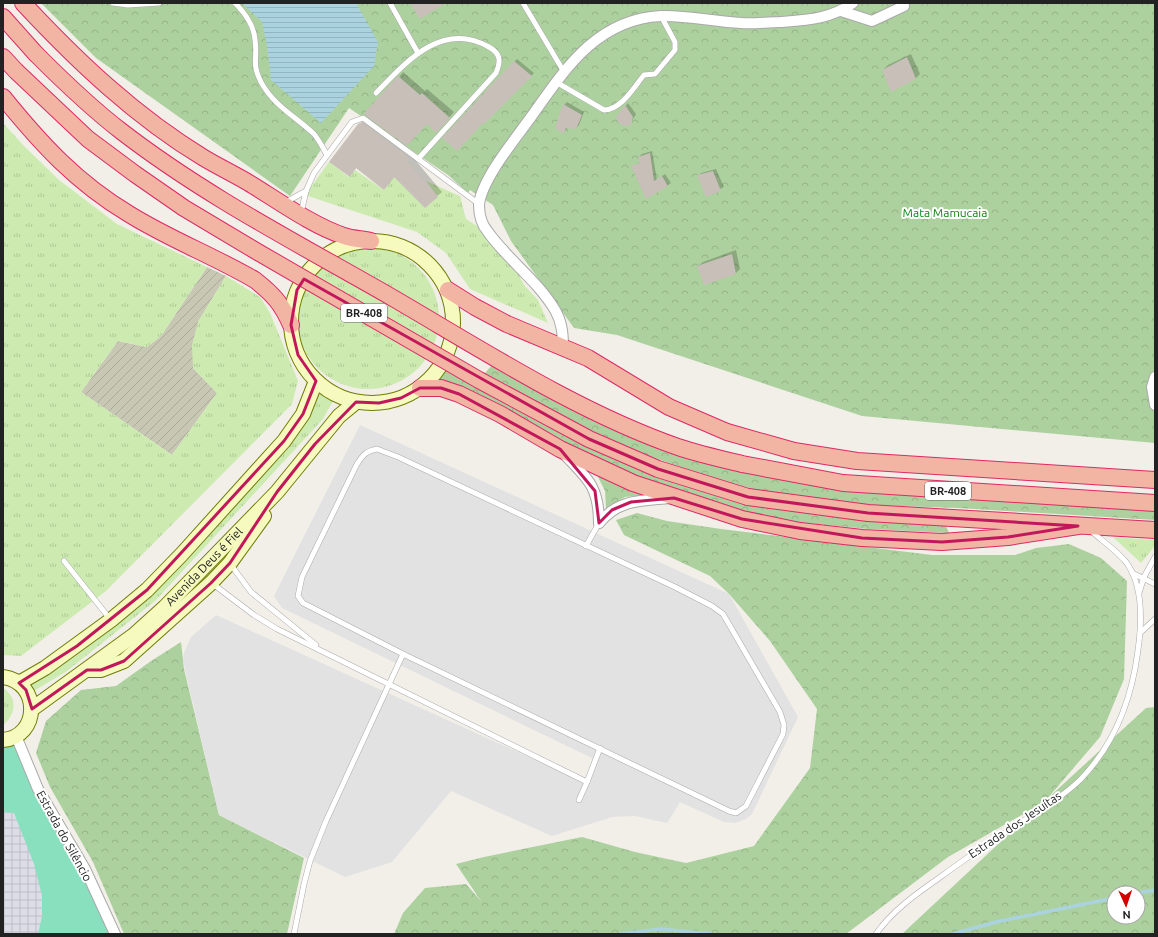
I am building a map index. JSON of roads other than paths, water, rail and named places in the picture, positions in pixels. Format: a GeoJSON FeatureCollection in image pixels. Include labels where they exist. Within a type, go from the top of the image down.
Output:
{"type":"FeatureCollection","features":[{"type":"Feature","properties":{"kind":"highway"},"geometry":{"type":"LineString","coordinates":[[23,3],[73,55],[127,102],[203,158],[301,215],[344,236],[371,241]]}},
{"type":"Feature","properties":{"kind":"highway","name":"BR-408"},"geometry":{"type":"LineString","coordinates":[[3,17],[36,54],[75,92],[121,131],[205,188],[272,228],[577,402],[624,426],[678,447],[742,464],[858,484],[1155,503]]}},
{"type":"Feature","properties":{"kind":"highway","name":"BR-408"},"geometry":{"type":"LineString","coordinates":[[3,57],[88,139],[184,208],[479,380],[589,439],[658,469],[748,497],[868,513],[1155,530]]}},
{"type":"Feature","properties":{"kind":"highway"},"geometry":{"type":"LineString","coordinates":[[3,97],[57,160],[91,189],[129,215],[255,280],[270,292],[283,306],[291,325]]}},
{"type":"Feature","properties":{"kind":"highway"},"geometry":{"type":"LineString","coordinates":[[448,290],[475,307],[507,324],[588,358],[669,407],[727,432],[794,451],[857,461],[1155,480]]}},
{"type":"Feature","properties":{"kind":"highway"},"geometry":{"type":"LineString","coordinates":[[420,388],[441,388],[459,394],[500,414],[560,449],[633,483],[742,520],[800,530],[862,538],[942,542],[1008,537],[1081,526]]}},
{"type":"Feature","properties":{"kind":"main road"},"geometry":{"type":"LineString","coordinates":[[371,241],[395,244],[416,254],[435,270],[448,290],[454,317],[451,344],[440,368],[420,388],[401,398],[379,403],[356,402],[328,390],[316,381],[306,369],[298,355],[293,341],[291,325],[296,290],[318,263],[323,258],[354,242],[371,241]]}},
{"type":"Feature","properties":{"kind":"main road"},"geometry":{"type":"LineString","coordinates":[[18,683],[45,668],[111,620],[147,590],[182,554],[284,441],[303,414],[316,381]]}},
{"type":"Feature","properties":{"kind":"main road","name":"Avenida Deus é Fiel"},"geometry":{"type":"LineString","coordinates":[[32,709],[134,635],[165,608],[277,492],[339,416],[356,402]]}},
{"type":"Feature","properties":{"kind":"main road"},"geometry":{"type":"LineString","coordinates":[[87,670],[101,670],[124,661],[212,583],[230,563],[264,516],[277,492]]}},
{"type":"Feature","properties":{"kind":"main road"},"geometry":{"type":"LineString","coordinates":[[3,677],[18,683],[26,690],[32,709],[30,719],[24,729],[9,738]]}},
{"type":"Feature","properties":{"kind":"street"},"geometry":{"type":"LineString","coordinates":[[563,348],[562,327],[555,310],[533,280],[488,233],[480,214],[479,204],[484,188],[502,158],[564,72],[583,52],[609,30],[636,19],[662,16],[742,23],[810,20],[841,11],[854,3]]}},
{"type":"Feature","properties":{"kind":"street"},"geometry":{"type":"LineString","coordinates":[[841,11],[872,21],[904,6]]}},
{"type":"Feature","properties":{"kind":"street"},"geometry":{"type":"LineString","coordinates":[[1155,377],[1152,387],[1155,405]]}},
{"type":"Feature","properties":{"kind":"street"},"geometry":{"type":"LineString","coordinates":[[560,449],[583,473],[595,491],[599,507],[599,523]]}},
{"type":"Feature","properties":{"kind":"street"},"geometry":{"type":"LineString","coordinates":[[599,523],[612,510],[631,502],[674,498]]}},
{"type":"Feature","properties":{"kind":"street","name":"Estrada do Silêncio"},"geometry":{"type":"LineString","coordinates":[[9,738],[85,869],[115,934]]}},
{"type":"Feature","properties":{"kind":"lane"},"geometry":{"type":"LineString","coordinates":[[113,3],[128,5],[158,3]]}},
{"type":"Feature","properties":{"kind":"lane"},"geometry":{"type":"LineString","coordinates":[[235,3],[242,10],[252,27],[256,41],[254,66],[270,96],[314,135],[327,155]]}},
{"type":"Feature","properties":{"kind":"lane"},"geometry":{"type":"LineString","coordinates":[[390,3],[418,53]]}},
{"type":"Feature","properties":{"kind":"lane"},"geometry":{"type":"LineString","coordinates":[[523,3],[564,72]]}},
{"type":"Feature","properties":{"kind":"lane"},"geometry":{"type":"LineString","coordinates":[[556,82],[604,110],[610,110],[618,106],[644,75],[655,74],[675,50],[675,42],[662,16]]}},
{"type":"Feature","properties":{"kind":"lane"},"geometry":{"type":"LineString","coordinates":[[376,93],[418,53],[439,42],[468,38],[496,52],[500,63],[496,73],[418,159]]}},
{"type":"Feature","properties":{"kind":"lane"},"geometry":{"type":"LineString","coordinates":[[301,215],[306,191],[314,173],[352,122],[363,118],[479,204]]}},
{"type":"Feature","properties":{"kind":"lane"},"geometry":{"type":"LineString","coordinates":[[282,204],[306,191]]}},
{"type":"Feature","properties":{"kind":"lane"},"geometry":{"type":"LineString","coordinates":[[377,449],[398,457],[586,546],[682,590],[724,614],[780,712],[784,725],[783,734],[746,806],[736,812],[728,811],[403,654],[303,603],[298,596],[298,588],[302,577],[353,471],[364,454],[369,450],[377,449]]}},
{"type":"Feature","properties":{"kind":"lane"},"geometry":{"type":"LineString","coordinates":[[586,546],[599,523]]}},
{"type":"Feature","properties":{"kind":"lane","name":"Estrada dos Jesuítas"},"geometry":{"type":"LineString","coordinates":[[876,934],[883,924],[913,896],[1000,835],[1049,805],[1079,780],[1095,762],[1116,729],[1128,699],[1136,670],[1140,633],[1139,593],[1132,573],[1125,562],[1081,526]]}},
{"type":"Feature","properties":{"kind":"lane"},"geometry":{"type":"LineString","coordinates":[[1139,593],[1144,578],[1155,557]]}},
{"type":"Feature","properties":{"kind":"lane"},"geometry":{"type":"LineString","coordinates":[[64,561],[111,620]]}},
{"type":"Feature","properties":{"kind":"lane"},"geometry":{"type":"LineString","coordinates":[[230,563],[251,592],[322,650]]}},
{"type":"Feature","properties":{"kind":"lane"},"geometry":{"type":"LineString","coordinates":[[1132,573],[1155,584]]}},
{"type":"Feature","properties":{"kind":"lane"},"geometry":{"type":"LineString","coordinates":[[212,583],[254,615],[299,640],[322,650],[388,685],[587,782]]}},
{"type":"Feature","properties":{"kind":"lane"},"geometry":{"type":"LineString","coordinates":[[1140,633],[1155,619]]}},
{"type":"Feature","properties":{"kind":"lane"},"geometry":{"type":"LineString","coordinates":[[294,934],[310,861],[326,821],[403,654]]}},
{"type":"Feature","properties":{"kind":"lane"},"geometry":{"type":"LineString","coordinates":[[579,800],[600,748]]}},
{"type":"Feature","properties":{"kind":"water"},"geometry":{"type":"Polygon","coordinates":[[[242,3],[356,3],[378,42],[374,66],[321,123],[271,80],[267,46],[262,22],[242,3]]]}},
{"type":"Feature","properties":{"kind":"waterway"},"geometry":{"type":"LineString","coordinates":[[1146,892],[1155,890]]}},
{"type":"Feature","properties":{"kind":"waterway"},"geometry":{"type":"LineString","coordinates":[[953,934],[996,922],[1106,900]]}},
{"type":"Feature","properties":{"kind":"waterway"},"geometry":{"type":"LineString","coordinates":[[620,934],[661,929],[711,934]]}},
{"type":"Feature","properties":{"kind":"park label","name":"Mata Mamucaia"},"geometry":{"type":"Point","coordinates":[945,213]}}]}
